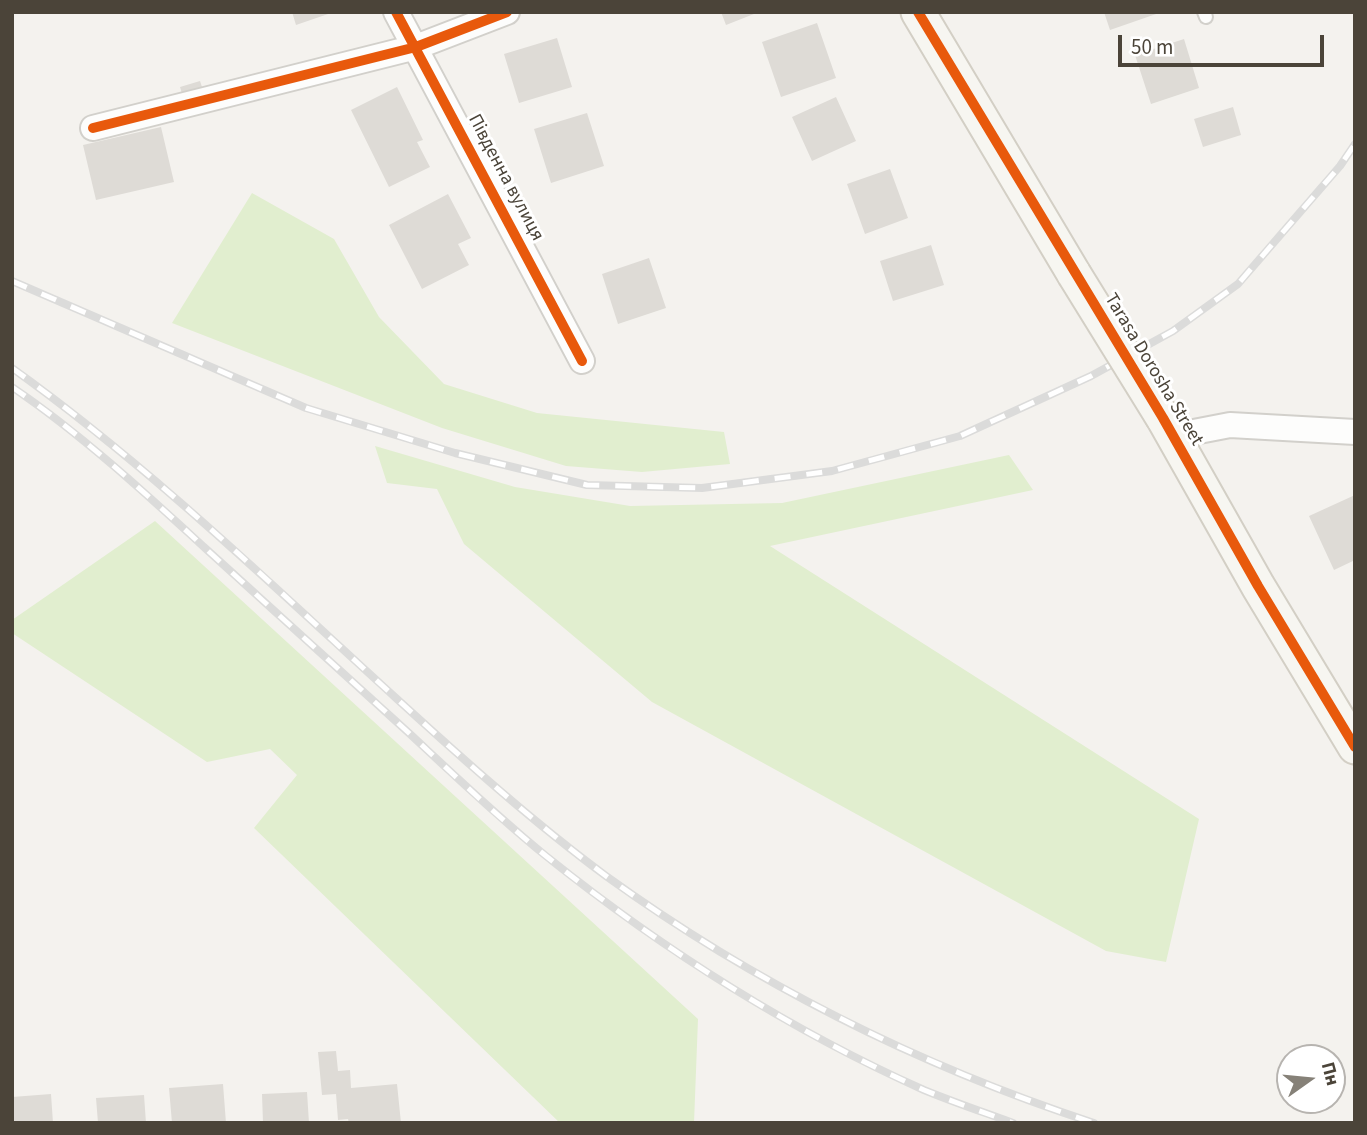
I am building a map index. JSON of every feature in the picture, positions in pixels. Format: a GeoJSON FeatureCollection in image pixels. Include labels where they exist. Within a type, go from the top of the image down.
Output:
{"type":"FeatureCollection","features":[{"type":"Feature","properties":{"kind":"street","name":"Південна вулиця"},"geometry":{"type":"LineString","coordinates":[[396,12],[582,361]]}},
{"type":"Feature","properties":{"kind":"street"},"geometry":{"type":"LineString","coordinates":[[93,128],[416,47],[507,12]]}},
{"type":"Feature","properties":{"kind":"street","name":"Tarasa Dorosha Street"},"geometry":{"type":"LineString","coordinates":[[918,12],[1168,427],[1258,586],[1355,747]]}},
{"type":"Feature","properties":{"kind":"street"},"geometry":{"type":"LineString","coordinates":[[1168,427],[1230,425],[1355,432]]}},
{"type":"Feature","properties":{"kind":"green space"},"geometry":{"type":"Polygon","coordinates":[[[252,193],[334,239],[379,317],[444,384],[537,413],[724,432],[730,464],[642,472],[566,466],[442,428],[172,323],[252,193]]]}},
{"type":"Feature","properties":{"kind":"green space"},"geometry":{"type":"Polygon","coordinates":[[[375,446],[515,487],[630,506],[782,503],[1009,455],[1033,490],[770,546],[1199,819],[1166,962],[1106,951],[652,702],[464,544],[437,489],[387,483],[375,446]]]}},
{"type":"Feature","properties":{"kind":"green space"},"geometry":{"type":"Polygon","coordinates":[[[155,521],[698,1019],[694,1123],[560,1123],[254,828],[297,775],[270,749],[207,762],[12,633],[12,620],[155,521]]]}},
{"type":"Feature","properties":{"kind":"building"},"geometry":{"type":"Polygon","coordinates":[[[292,12],[331,12],[331,13],[296,25],[292,12]]]}},
{"type":"Feature","properties":{"kind":"building"},"geometry":{"type":"Polygon","coordinates":[[[721,12],[759,12],[726,25],[721,12]]]}},
{"type":"Feature","properties":{"kind":"building"},"geometry":{"type":"Polygon","coordinates":[[[1104,12],[1159,12],[1159,13],[1110,30],[1104,12]]]}},
{"type":"Feature","properties":{"kind":"building"},"geometry":{"type":"Polygon","coordinates":[[[817,23],[836,78],[781,97],[762,42],[817,23]]]}},
{"type":"Feature","properties":{"kind":"building"},"geometry":{"type":"Polygon","coordinates":[[[557,38],[572,87],[519,103],[504,54],[557,38]]]}},
{"type":"Feature","properties":{"kind":"building"},"geometry":{"type":"Polygon","coordinates":[[[1184,39],[1199,88],[1151,104],[1135,55],[1184,39]]]}},
{"type":"Feature","properties":{"kind":"building"},"geometry":{"type":"Polygon","coordinates":[[[200,81],[204,93],[184,100],[180,87],[200,81]]]}},
{"type":"Feature","properties":{"kind":"building"},"geometry":{"type":"Polygon","coordinates":[[[397,87],[423,140],[417,142],[430,167],[389,187],[351,110],[397,87]]]}},
{"type":"Feature","properties":{"kind":"building"},"geometry":{"type":"Polygon","coordinates":[[[836,97],[856,141],[812,161],[792,117],[836,97]]]}},
{"type":"Feature","properties":{"kind":"building"},"geometry":{"type":"Polygon","coordinates":[[[1233,107],[1241,135],[1203,147],[1194,119],[1233,107]]]}},
{"type":"Feature","properties":{"kind":"building"},"geometry":{"type":"Polygon","coordinates":[[[587,113],[604,166],[551,183],[534,129],[587,113]]]}},
{"type":"Feature","properties":{"kind":"building"},"geometry":{"type":"Polygon","coordinates":[[[161,127],[174,182],[96,200],[83,145],[161,127]]]}},
{"type":"Feature","properties":{"kind":"building"},"geometry":{"type":"Polygon","coordinates":[[[890,169],[908,218],[865,234],[847,184],[890,169]]]}},
{"type":"Feature","properties":{"kind":"building"},"geometry":{"type":"Polygon","coordinates":[[[448,194],[471,238],[458,244],[469,265],[422,289],[389,225],[448,194]]]}},
{"type":"Feature","properties":{"kind":"building"},"geometry":{"type":"Polygon","coordinates":[[[931,245],[944,285],[893,301],[880,261],[931,245]]]}},
{"type":"Feature","properties":{"kind":"building"},"geometry":{"type":"Polygon","coordinates":[[[649,258],[666,308],[618,324],[602,274],[649,258]]]}},
{"type":"Feature","properties":{"kind":"building"},"geometry":{"type":"Polygon","coordinates":[[[1355,495],[1355,560],[1334,570],[1309,516],[1355,495]]]}},
{"type":"Feature","properties":{"kind":"building"},"geometry":{"type":"Polygon","coordinates":[[[336,1051],[338,1071],[350,1070],[351,1088],[397,1084],[401,1123],[349,1123],[348,1119],[338,1120],[336,1094],[322,1095],[318,1052],[336,1051]]]}},
{"type":"Feature","properties":{"kind":"building"},"geometry":{"type":"Polygon","coordinates":[[[223,1084],[226,1123],[172,1123],[169,1088],[223,1084]]]}},
{"type":"Feature","properties":{"kind":"building"},"geometry":{"type":"Polygon","coordinates":[[[307,1092],[309,1123],[263,1123],[262,1094],[307,1092]]]}},
{"type":"Feature","properties":{"kind":"building"},"geometry":{"type":"Polygon","coordinates":[[[51,1094],[53,1123],[12,1123],[12,1097],[51,1094]]]}},
{"type":"Feature","properties":{"kind":"building"},"geometry":{"type":"Polygon","coordinates":[[[144,1095],[146,1123],[98,1123],[96,1098],[144,1095]]]}},
{"type":"Feature","properties":{"kind":"railway"},"geometry":{"type":"LineString","coordinates":[[12,281],[306,408],[455,453],[587,485],[702,488],[832,471],[960,436],[1091,376],[1173,331],[1238,284],[1340,166],[1355,144]]}},
{"type":"Feature","properties":{"kind":"railway"},"geometry":{"type":"LineString","coordinates":[[12,368],[162,486],[473,768],[606,876],[720,952],[840,1018],[965,1075],[1094,1123]]}},
{"type":"Feature","properties":{"kind":"railway"},"geometry":{"type":"LineString","coordinates":[[12,387],[63,424],[135,485],[494,812],[590,890],[681,955],[775,1014],[824,1041],[924,1090],[1013,1123]]}},
{"type":"Feature","properties":{"kind":"cycle path"},"geometry":{"type":"LineString","coordinates":[[396,12],[582,361]]}},
{"type":"Feature","properties":{"kind":"cycle path"},"geometry":{"type":"LineString","coordinates":[[93,128],[416,47],[507,12]]}},
{"type":"Feature","properties":{"kind":"cycle path"},"geometry":{"type":"LineString","coordinates":[[918,12],[1163,418],[1258,586],[1355,747]]}}]}
